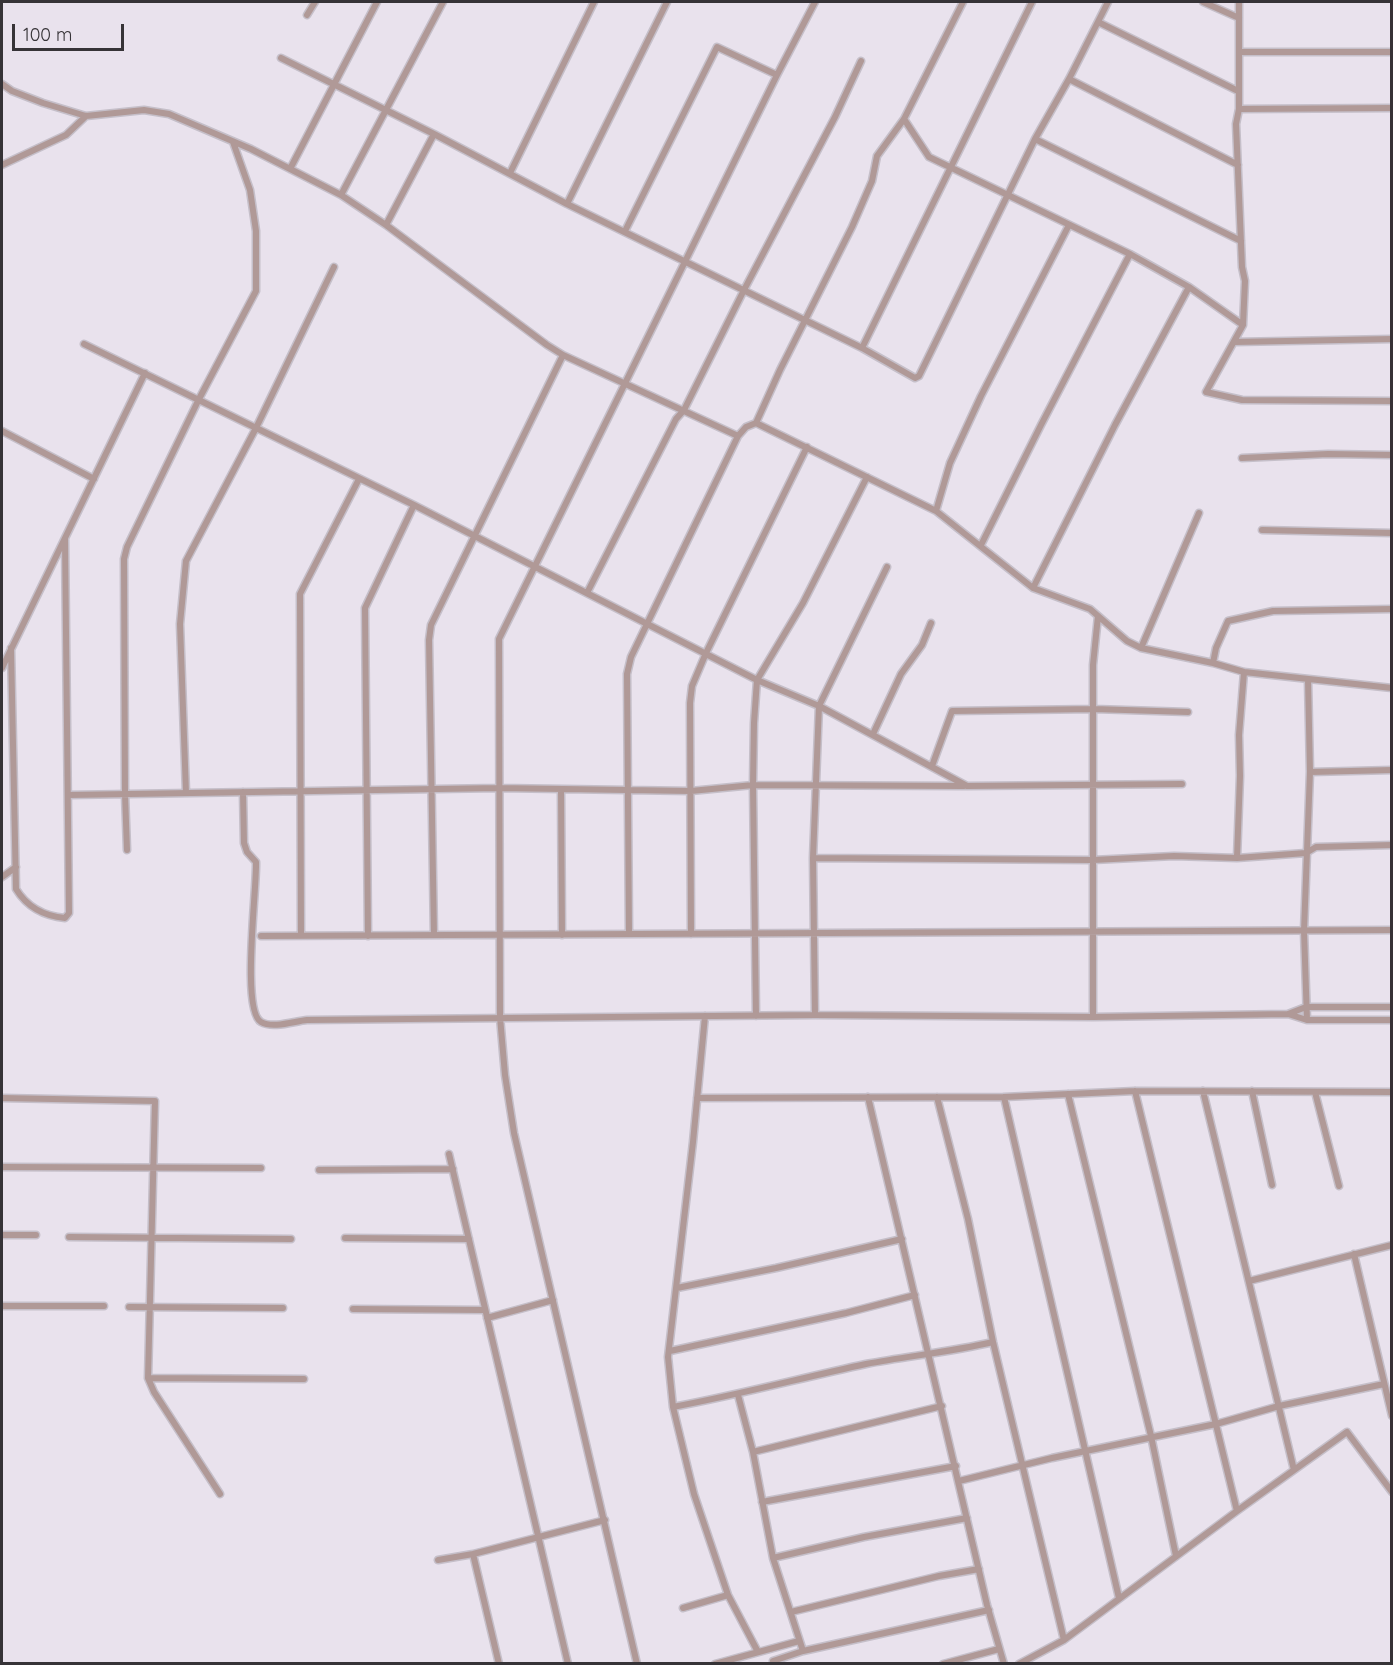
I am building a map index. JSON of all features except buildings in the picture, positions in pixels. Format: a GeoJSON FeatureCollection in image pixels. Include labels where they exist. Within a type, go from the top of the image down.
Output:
{"type":"FeatureCollection","features":[{"type":"Feature","properties":{"kind":"street"},"geometry":{"type":"LineString","coordinates":[[308,15],[315,2]]}},
{"type":"Feature","properties":{"kind":"street"},"geometry":{"type":"LineString","coordinates":[[290,169],[377,2]]}},
{"type":"Feature","properties":{"kind":"street"},"geometry":{"type":"LineString","coordinates":[[341,195],[443,2]]}},
{"type":"Feature","properties":{"kind":"street"},"geometry":{"type":"LineString","coordinates":[[510,173],[594,2]]}},
{"type":"Feature","properties":{"kind":"street"},"geometry":{"type":"LineString","coordinates":[[567,204],[667,2]]}},
{"type":"Feature","properties":{"kind":"street"},"geometry":{"type":"LineString","coordinates":[[637,1664],[514,1133],[505,1075],[500,1017],[499,639],[684,261],[815,2]]}},
{"type":"Feature","properties":{"kind":"street"},"geometry":{"type":"LineString","coordinates":[[629,934],[627,674],[631,657],[738,436],[746,427],[756,423],[852,227],[872,181],[878,156],[904,119],[963,2]]}},
{"type":"Feature","properties":{"kind":"street"},"geometry":{"type":"LineString","coordinates":[[862,348],[1032,2]]}},
{"type":"Feature","properties":{"kind":"street"},"geometry":{"type":"LineString","coordinates":[[281,58],[387,110],[567,204],[862,348],[915,378],[919,376],[1035,139],[1108,2]]}},
{"type":"Feature","properties":{"kind":"street"},"geometry":{"type":"LineString","coordinates":[[1203,2],[1239,18]]}},
{"type":"Feature","properties":{"kind":"street"},"geometry":{"type":"LineString","coordinates":[[1239,2],[1239,109],[1236,124],[1245,281],[1243,325],[1206,392],[1242,400],[1392,401]]}},
{"type":"Feature","properties":{"kind":"street"},"geometry":{"type":"LineString","coordinates":[[1098,22],[1238,91]]}},
{"type":"Feature","properties":{"kind":"street"},"geometry":{"type":"LineString","coordinates":[[625,231],[717,47],[777,75]]}},
{"type":"Feature","properties":{"kind":"street"},"geometry":{"type":"LineString","coordinates":[[1239,52],[1392,52]]}},
{"type":"Feature","properties":{"kind":"street"},"geometry":{"type":"LineString","coordinates":[[587,593],[835,117],[861,61]]}},
{"type":"Feature","properties":{"kind":"street"},"geometry":{"type":"LineString","coordinates":[[1069,79],[1238,165]]}},
{"type":"Feature","properties":{"kind":"street"},"geometry":{"type":"LineString","coordinates":[[2,84],[12,91],[43,104],[86,116],[144,110],[169,114],[232,141],[341,195],[386,225],[547,345],[738,436]]}},
{"type":"Feature","properties":{"kind":"street"},"geometry":{"type":"LineString","coordinates":[[1239,109],[1392,108]]}},
{"type":"Feature","properties":{"kind":"street"},"geometry":{"type":"LineString","coordinates":[[2,165],[66,135],[86,116]]}},
{"type":"Feature","properties":{"kind":"street"},"geometry":{"type":"LineString","coordinates":[[904,119],[929,157],[1130,254],[1189,286],[1243,325]]}},
{"type":"Feature","properties":{"kind":"street"},"geometry":{"type":"LineString","coordinates":[[386,225],[434,134]]}},
{"type":"Feature","properties":{"kind":"street"},"geometry":{"type":"LineString","coordinates":[[1035,139],[1241,241]]}},
{"type":"Feature","properties":{"kind":"street"},"geometry":{"type":"LineString","coordinates":[[127,850],[124,559],[199,399],[256,291],[256,231],[250,190],[232,141]]}},
{"type":"Feature","properties":{"kind":"street"},"geometry":{"type":"LineString","coordinates":[[936,511],[950,463],[981,396],[1069,225]]}},
{"type":"Feature","properties":{"kind":"street"},"geometry":{"type":"LineString","coordinates":[[981,545],[1130,254]]}},
{"type":"Feature","properties":{"kind":"street"},"geometry":{"type":"LineString","coordinates":[[186,793],[180,624],[186,561],[256,428],[334,267]]}},
{"type":"Feature","properties":{"kind":"street"},"geometry":{"type":"LineString","coordinates":[[1033,588],[1115,425],[1189,286]]}},
{"type":"Feature","properties":{"kind":"street"},"geometry":{"type":"LineString","coordinates":[[1234,342],[1392,339]]}},
{"type":"Feature","properties":{"kind":"street"},"geometry":{"type":"LineString","coordinates":[[84,344],[414,505],[757,680],[819,706],[967,786]]}},
{"type":"Feature","properties":{"kind":"street"},"geometry":{"type":"LineString","coordinates":[[434,935],[429,640],[431,625],[563,354]]}},
{"type":"Feature","properties":{"kind":"street"},"geometry":{"type":"LineString","coordinates":[[2,668],[145,373]]}},
{"type":"Feature","properties":{"kind":"street"},"geometry":{"type":"LineString","coordinates":[[756,423],[936,511],[1033,588],[1090,609],[1140,648],[1244,672],[1392,688]]}},
{"type":"Feature","properties":{"kind":"street"},"geometry":{"type":"LineString","coordinates":[[2,431],[94,479]]}},
{"type":"Feature","properties":{"kind":"street"},"geometry":{"type":"LineString","coordinates":[[691,934],[690,703],[692,686],[807,447]]}},
{"type":"Feature","properties":{"kind":"street"},"geometry":{"type":"LineString","coordinates":[[1242,458],[1328,454],[1392,455]]}},
{"type":"Feature","properties":{"kind":"street"},"geometry":{"type":"LineString","coordinates":[[756,1016],[753,785],[757,680],[803,603],[867,477]]}},
{"type":"Feature","properties":{"kind":"street"},"geometry":{"type":"LineString","coordinates":[[301,936],[300,594],[359,479]]}},
{"type":"Feature","properties":{"kind":"street"},"geometry":{"type":"LineString","coordinates":[[368,936],[365,608],[414,505]]}},
{"type":"Feature","properties":{"kind":"street"},"geometry":{"type":"LineString","coordinates":[[1140,648],[1199,513]]}},
{"type":"Feature","properties":{"kind":"street"},"geometry":{"type":"LineString","coordinates":[[1262,530],[1392,533]]}},
{"type":"Feature","properties":{"kind":"street"},"geometry":{"type":"LineString","coordinates":[[11,648],[16,889],[30,907],[50,916],[65,918],[69,913],[65,539]]}},
{"type":"Feature","properties":{"kind":"street"},"geometry":{"type":"LineString","coordinates":[[815,1015],[813,858],[814,785],[819,706],[887,567]]}},
{"type":"Feature","properties":{"kind":"street"},"geometry":{"type":"LineString","coordinates":[[1213,663],[1216,648],[1228,621],[1273,611],[1392,609]]}},
{"type":"Feature","properties":{"kind":"street"},"geometry":{"type":"LineString","coordinates":[[1093,1017],[1094,665],[1098,616]]}},
{"type":"Feature","properties":{"kind":"street"},"geometry":{"type":"LineString","coordinates":[[873,734],[901,674],[922,645],[931,623]]}},
{"type":"Feature","properties":{"kind":"street"},"geometry":{"type":"LineString","coordinates":[[1237,858],[1239,735],[1244,672]]}},
{"type":"Feature","properties":{"kind":"street"},"geometry":{"type":"LineString","coordinates":[[1308,680],[1310,772],[1304,931],[1308,1020]]}},
{"type":"Feature","properties":{"kind":"street"},"geometry":{"type":"LineString","coordinates":[[932,766],[952,711],[1094,709],[1188,712]]}},
{"type":"Feature","properties":{"kind":"street"},"geometry":{"type":"LineString","coordinates":[[1310,772],[1392,770]]}},
{"type":"Feature","properties":{"kind":"street"},"geometry":{"type":"LineString","coordinates":[[68,795],[499,788],[691,791],[753,785],[1182,784]]}},
{"type":"Feature","properties":{"kind":"street"},"geometry":{"type":"LineString","coordinates":[[561,789],[562,935]]}},
{"type":"Feature","properties":{"kind":"street"},"geometry":{"type":"LineString","coordinates":[[243,792],[244,843],[247,852],[256,862],[255,918],[250,968],[255,1015],[260,1022],[270,1025],[307,1020],[815,1015],[1093,1017],[1288,1014],[1308,1020],[1392,1020]]}},
{"type":"Feature","properties":{"kind":"street"},"geometry":{"type":"LineString","coordinates":[[813,858],[1093,860],[1174,856],[1237,858],[1306,853],[1316,847],[1392,845]]}},
{"type":"Feature","properties":{"kind":"street"},"geometry":{"type":"LineString","coordinates":[[2,877],[16,867]]}},
{"type":"Feature","properties":{"kind":"street"},"geometry":{"type":"LineString","coordinates":[[261,936],[1392,930]]}},
{"type":"Feature","properties":{"kind":"street"},"geometry":{"type":"LineString","coordinates":[[1288,1014],[1306,1007],[1392,1007]]}},
{"type":"Feature","properties":{"kind":"street"},"geometry":{"type":"LineString","coordinates":[[705,1016],[670,1351],[673,1407],[694,1494],[729,1595],[758,1652]]}},
{"type":"Feature","properties":{"kind":"street"},"geometry":{"type":"LineString","coordinates":[[697,1098],[1004,1097],[1135,1091],[1392,1092]]}},
{"type":"Feature","properties":{"kind":"street"},"geometry":{"type":"LineString","coordinates":[[1135,1091],[1237,1511]]}},
{"type":"Feature","properties":{"kind":"street"},"geometry":{"type":"LineString","coordinates":[[1203,1091],[1294,1470]]}},
{"type":"Feature","properties":{"kind":"street"},"geometry":{"type":"LineString","coordinates":[[1252,1091],[1272,1185]]}},
{"type":"Feature","properties":{"kind":"street"},"geometry":{"type":"LineString","coordinates":[[1315,1092],[1339,1186]]}},
{"type":"Feature","properties":{"kind":"street"},"geometry":{"type":"LineString","coordinates":[[1068,1094],[1151,1436],[1176,1556]]}},
{"type":"Feature","properties":{"kind":"street"},"geometry":{"type":"LineString","coordinates":[[868,1097],[956,1466],[978,1569],[1004,1664]]}},
{"type":"Feature","properties":{"kind":"street"},"geometry":{"type":"LineString","coordinates":[[937,1097],[968,1219],[993,1342],[1064,1640]]}},
{"type":"Feature","properties":{"kind":"street"},"geometry":{"type":"LineString","coordinates":[[1004,1097],[1119,1598]]}},
{"type":"Feature","properties":{"kind":"street"},"geometry":{"type":"LineString","coordinates":[[2,1098],[155,1101],[148,1378],[154,1392],[220,1494]]}},
{"type":"Feature","properties":{"kind":"street"},"geometry":{"type":"LineString","coordinates":[[449,1154],[568,1664]]}},
{"type":"Feature","properties":{"kind":"street"},"geometry":{"type":"LineString","coordinates":[[2,1167],[261,1168]]}},
{"type":"Feature","properties":{"kind":"street"},"geometry":{"type":"LineString","coordinates":[[319,1170],[453,1169]]}},
{"type":"Feature","properties":{"kind":"street"},"geometry":{"type":"LineString","coordinates":[[2,1235],[36,1236]]}},
{"type":"Feature","properties":{"kind":"street"},"geometry":{"type":"LineString","coordinates":[[69,1237],[291,1239]]}},
{"type":"Feature","properties":{"kind":"street"},"geometry":{"type":"LineString","coordinates":[[345,1238],[469,1239]]}},
{"type":"Feature","properties":{"kind":"street"},"geometry":{"type":"LineString","coordinates":[[677,1288],[902,1239]]}},
{"type":"Feature","properties":{"kind":"street"},"geometry":{"type":"LineString","coordinates":[[1249,1281],[1392,1245]]}},
{"type":"Feature","properties":{"kind":"street"},"geometry":{"type":"LineString","coordinates":[[1354,1254],[1392,1416]]}},
{"type":"Feature","properties":{"kind":"street"},"geometry":{"type":"LineString","coordinates":[[670,1351],[846,1313],[915,1295]]}},
{"type":"Feature","properties":{"kind":"street"},"geometry":{"type":"LineString","coordinates":[[487,1318],[554,1300]]}},
{"type":"Feature","properties":{"kind":"street"},"geometry":{"type":"LineString","coordinates":[[2,1306],[104,1306]]}},
{"type":"Feature","properties":{"kind":"street"},"geometry":{"type":"LineString","coordinates":[[129,1307],[283,1308]]}},
{"type":"Feature","properties":{"kind":"street"},"geometry":{"type":"LineString","coordinates":[[352,1309],[485,1310]]}},
{"type":"Feature","properties":{"kind":"street"},"geometry":{"type":"LineString","coordinates":[[673,1407],[738,1395],[867,1364],[930,1355],[993,1342]]}},
{"type":"Feature","properties":{"kind":"street"},"geometry":{"type":"LineString","coordinates":[[148,1378],[303,1379]]}},
{"type":"Feature","properties":{"kind":"street"},"geometry":{"type":"LineString","coordinates":[[959,1481],[1151,1436],[1216,1424],[1278,1406],[1384,1384]]}},
{"type":"Feature","properties":{"kind":"street"},"geometry":{"type":"LineString","coordinates":[[738,1395],[753,1452],[773,1558],[802,1651]]}},
{"type":"Feature","properties":{"kind":"street"},"geometry":{"type":"LineString","coordinates":[[753,1452],[942,1406]]}},
{"type":"Feature","properties":{"kind":"street"},"geometry":{"type":"LineString","coordinates":[[1019,1664],[1064,1640],[1347,1432],[1392,1492]]}},
{"type":"Feature","properties":{"kind":"street"},"geometry":{"type":"LineString","coordinates":[[762,1502],[956,1466]]}},
{"type":"Feature","properties":{"kind":"street"},"geometry":{"type":"LineString","coordinates":[[773,1558],[864,1537],[967,1518]]}},
{"type":"Feature","properties":{"kind":"street"},"geometry":{"type":"LineString","coordinates":[[438,1560],[473,1554],[605,1520]]}},
{"type":"Feature","properties":{"kind":"street"},"geometry":{"type":"LineString","coordinates":[[473,1554],[499,1664]]}},
{"type":"Feature","properties":{"kind":"street"},"geometry":{"type":"LineString","coordinates":[[791,1612],[939,1576],[978,1569]]}},
{"type":"Feature","properties":{"kind":"street"},"geometry":{"type":"LineString","coordinates":[[683,1608],[729,1595]]}},
{"type":"Feature","properties":{"kind":"street"},"geometry":{"type":"LineString","coordinates":[[774,1664],[773,1661],[802,1651],[989,1610]]}},
{"type":"Feature","properties":{"kind":"street"},"geometry":{"type":"LineString","coordinates":[[715,1664],[799,1641]]}},
{"type":"Feature","properties":{"kind":"street"},"geometry":{"type":"LineString","coordinates":[[943,1664],[999,1649]]}},
{"type":"Feature","properties":{"kind":"street"},"geometry":{"type":"LineString","coordinates":[[1033,1657],[1037,1664]]}}]}
